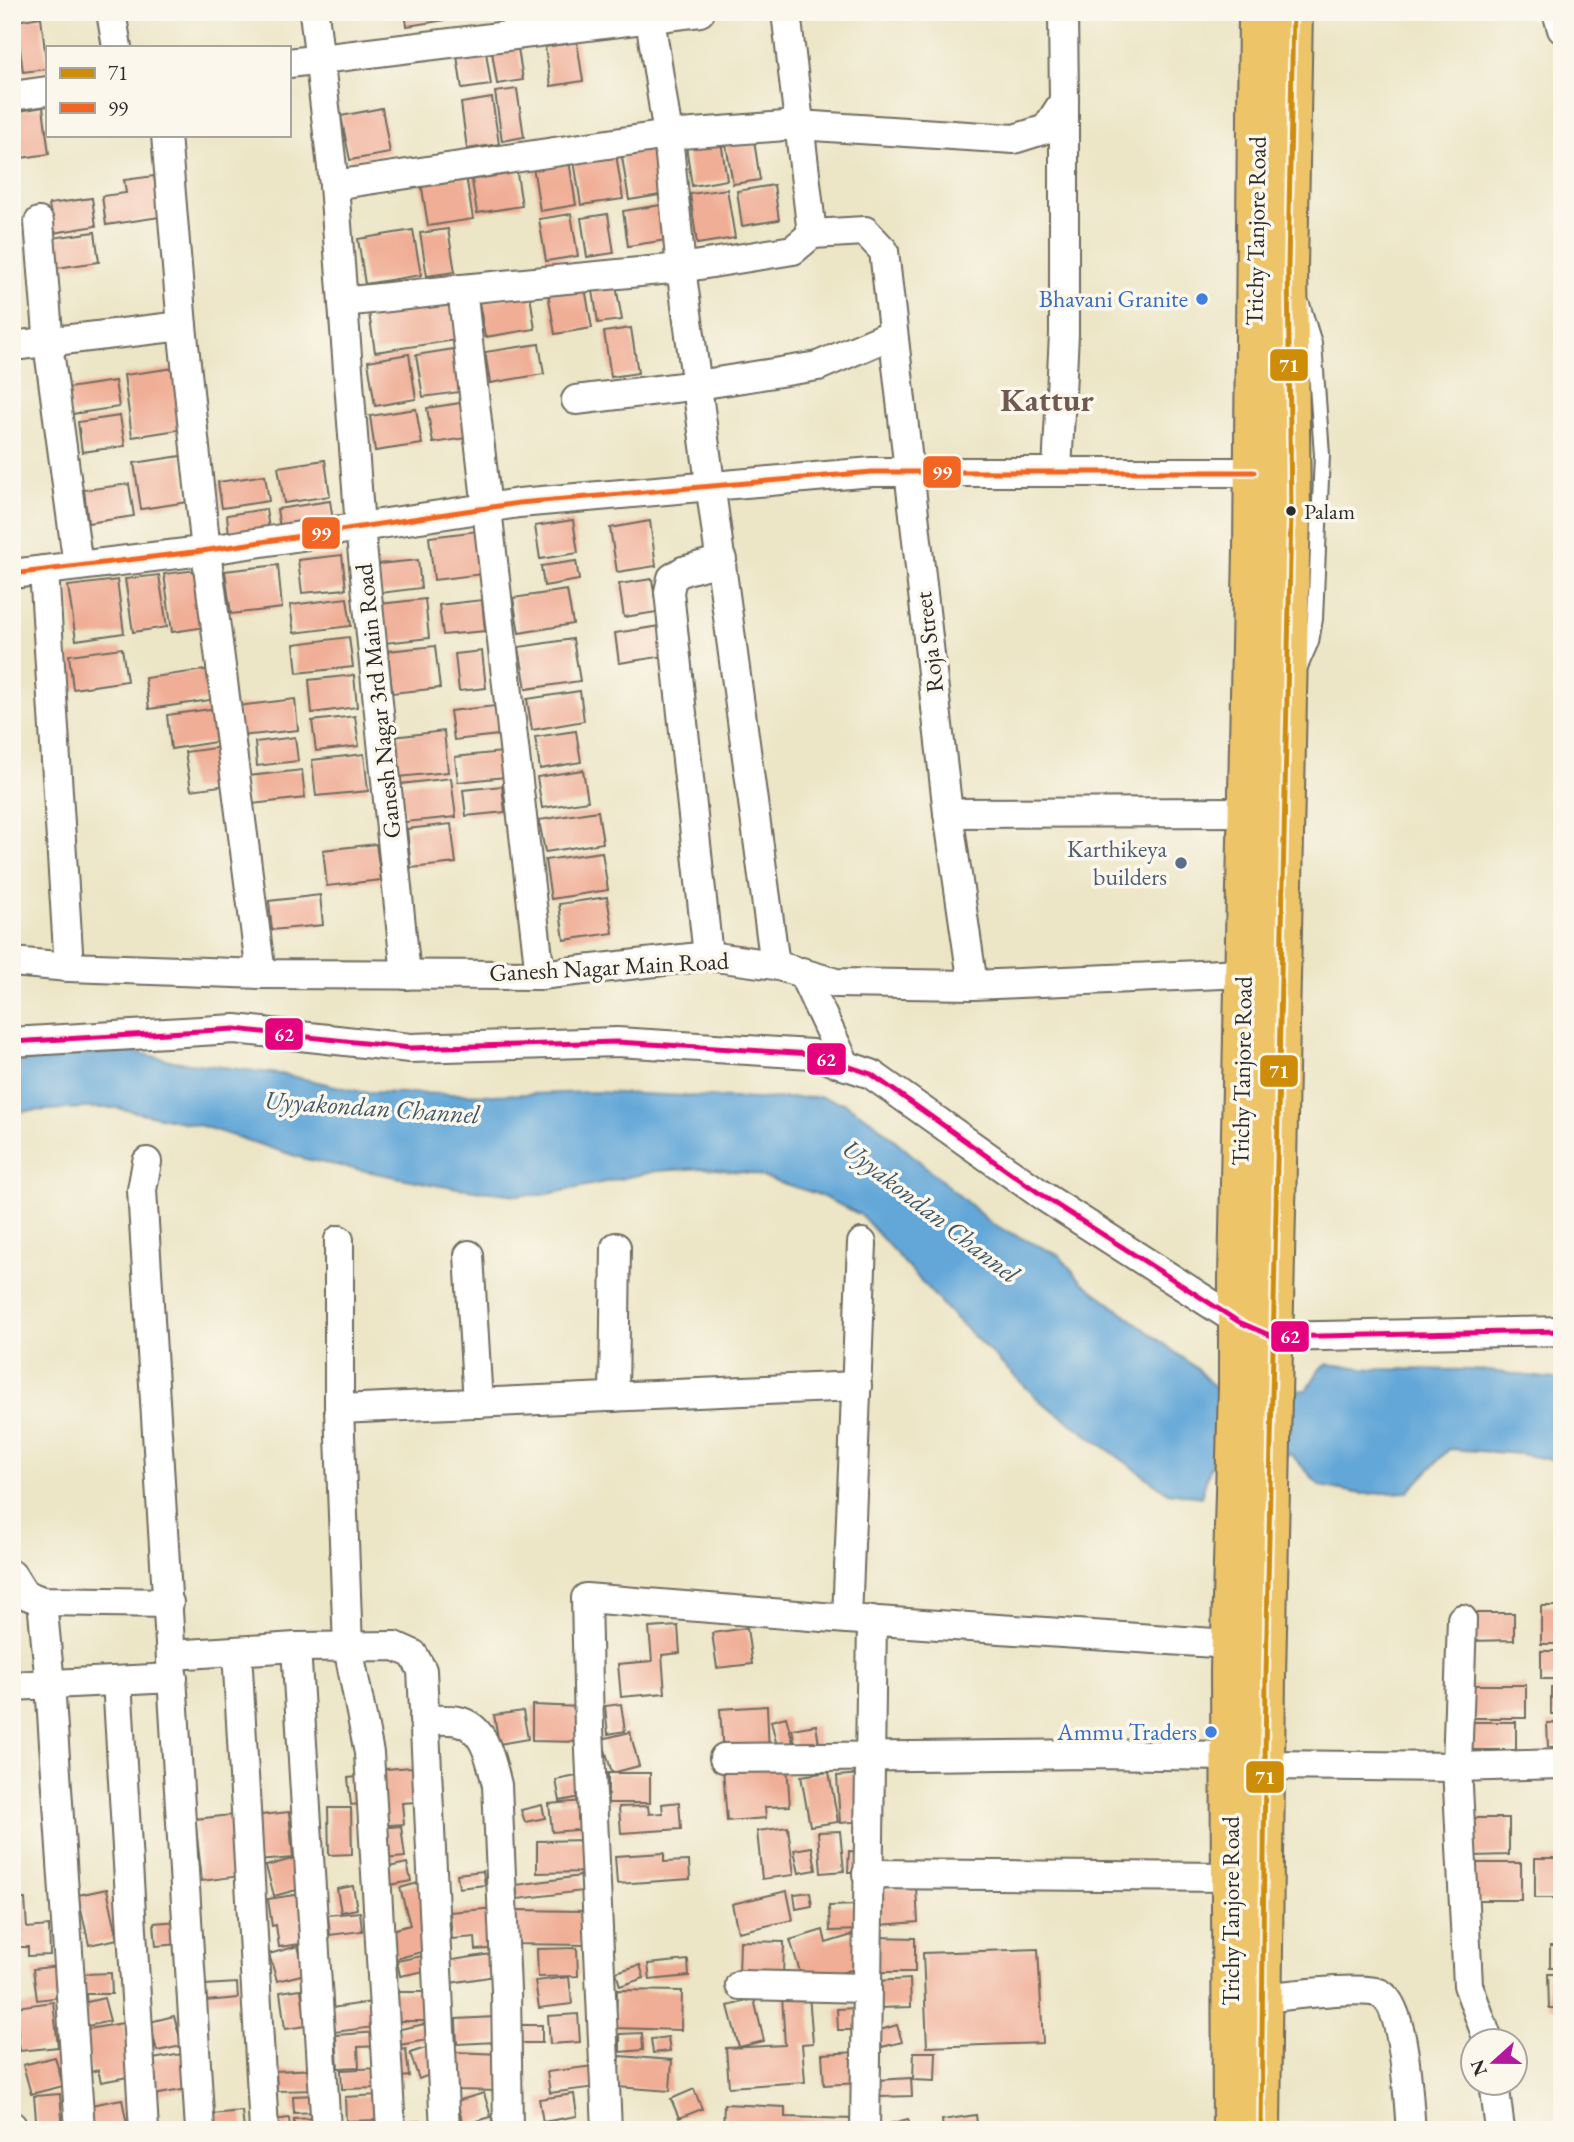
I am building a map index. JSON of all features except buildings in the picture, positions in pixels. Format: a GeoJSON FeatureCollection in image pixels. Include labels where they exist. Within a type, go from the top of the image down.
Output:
{"type":"FeatureCollection","features":[{"type":"Feature","properties":{"kind":"highway","name":"Trichy Tanjore Road"},"geometry":{"type":"LineString","coordinates":[[1258,12],[1254,472],[1238,1322],[1256,1383],[1248,1761],[1262,1998],[1261,2130]]}},
{"type":"Feature","properties":{"kind":"highway","name":"Trichy Tanjore Road"},"geometry":{"type":"LineString","coordinates":[[1256,1383],[1274,1337],[1291,511],[1288,267],[1293,12]]}},
{"type":"Feature","properties":{"kind":"highway","name":"Trichy Tanjore Road"},"geometry":{"type":"LineString","coordinates":[[1232,2130],[1230,1877],[1248,1761],[1230,1644],[1252,1481]]}},
{"type":"Feature","properties":{"kind":"street"},"geometry":{"type":"LineString","coordinates":[[111,12],[117,46]]}},
{"type":"Feature","properties":{"kind":"street","name":"Ganesh Nagar 3rd Main Road"},"geometry":{"type":"LineString","coordinates":[[314,12],[334,185],[360,527],[406,975]]}},
{"type":"Feature","properties":{"kind":"street"},"geometry":{"type":"LineString","coordinates":[[290,63],[649,15],[700,12]]}},
{"type":"Feature","properties":{"kind":"street"},"geometry":{"type":"LineString","coordinates":[[343,302],[681,268],[793,250],[812,234],[786,12]]}},
{"type":"Feature","properties":{"kind":"street"},"geometry":{"type":"LineString","coordinates":[[1057,471],[1064,334],[1063,12]]}},
{"type":"Feature","properties":{"kind":"street"},"geometry":{"type":"LineString","coordinates":[[1557,12],[1562,29]]}},
{"type":"Feature","properties":{"kind":"street"},"geometry":{"type":"LineString","coordinates":[[649,15],[668,135],[681,268],[711,486],[789,969],[846,1066]]}},
{"type":"Feature","properties":{"kind":"street"},"geometry":{"type":"LineString","coordinates":[[12,96],[46,91]]}},
{"type":"Feature","properties":{"kind":"street"},"geometry":{"type":"LineString","coordinates":[[334,185],[668,135],[798,125],[1014,139],[1046,129],[1064,101]]}},
{"type":"Feature","properties":{"kind":"street"},"geometry":{"type":"LineString","coordinates":[[166,136],[182,326],[206,551],[261,974]]}},
{"type":"Feature","properties":{"kind":"street"},"geometry":{"type":"LineString","coordinates":[[39,222],[49,341],[78,566]]}},
{"type":"Feature","properties":{"kind":"street","name":"Roja Street"},"geometry":{"type":"LineString","coordinates":[[812,234],[865,231],[884,251],[948,813],[973,985]]}},
{"type":"Feature","properties":{"kind":"street"},"geometry":{"type":"LineString","coordinates":[[462,289],[540,975]]}},
{"type":"Feature","properties":{"kind":"street"},"geometry":{"type":"LineString","coordinates":[[12,346],[182,326]]}},
{"type":"Feature","properties":{"kind":"street"},"geometry":{"type":"LineString","coordinates":[[576,400],[698,385],[818,366],[893,334]]}},
{"type":"Feature","properties":{"kind":"street"},"geometry":{"type":"LineString","coordinates":[[12,574],[206,551],[486,508],[872,472],[1254,472]]}},
{"type":"Feature","properties":{"kind":"street"},"geometry":{"type":"LineString","coordinates":[[708,956],[669,592],[672,578],[683,570],[722,560]]}},
{"type":"Feature","properties":{"kind":"street"},"geometry":{"type":"LineString","coordinates":[[44,570],[68,967]]}},
{"type":"Feature","properties":{"kind":"street"},"geometry":{"type":"LineString","coordinates":[[948,813],[1248,812]]}},
{"type":"Feature","properties":{"kind":"street","name":"Ganesh Nagar Main Road"},"geometry":{"type":"LineString","coordinates":[[12,962],[68,967],[261,974],[540,975],[708,956],[789,969],[836,982],[973,985],[1244,973]]}},
{"type":"Feature","properties":{"kind":"street"},"geometry":{"type":"LineString","coordinates":[[12,1042],[235,1029],[410,1048],[617,1042],[812,1054],[871,1074],[1046,1198],[1238,1322],[1274,1337],[1562,1331]]}},
{"type":"Feature","properties":{"kind":"street"},"geometry":{"type":"LineString","coordinates":[[147,1162],[142,1190],[200,2130]]}},
{"type":"Feature","properties":{"kind":"street"},"geometry":{"type":"LineString","coordinates":[[339,1240],[339,1409],[348,1647],[369,1753],[391,2130]]}},
{"type":"Feature","properties":{"kind":"street"},"geometry":{"type":"LineString","coordinates":[[862,1243],[857,1386],[859,1620],[868,1756],[865,2130]]}},
{"type":"Feature","properties":{"kind":"street"},"geometry":{"type":"LineString","coordinates":[[614,1397],[616,1247]]}},
{"type":"Feature","properties":{"kind":"street"},"geometry":{"type":"LineString","coordinates":[[468,1255],[478,1403]]}},
{"type":"Feature","properties":{"kind":"street"},"geometry":{"type":"LineString","coordinates":[[339,1409],[857,1386]]}},
{"type":"Feature","properties":{"kind":"street"},"geometry":{"type":"LineString","coordinates":[[12,1575],[24,1594],[42,1601],[169,1603]]}},
{"type":"Feature","properties":{"kind":"street"},"geometry":{"type":"LineString","coordinates":[[607,2130],[586,1598],[859,1620],[1230,1644]]}},
{"type":"Feature","properties":{"kind":"street"},"geometry":{"type":"LineString","coordinates":[[42,1601],[80,2130]]}},
{"type":"Feature","properties":{"kind":"street"},"geometry":{"type":"LineString","coordinates":[[1462,1619],[1457,1767],[1468,1985],[1483,2026]]}},
{"type":"Feature","properties":{"kind":"street"},"geometry":{"type":"LineString","coordinates":[[12,1686],[117,1681],[237,1651],[296,1647],[395,1646],[413,1654],[422,1670],[445,2130]]}},
{"type":"Feature","properties":{"kind":"street"},"geometry":{"type":"LineString","coordinates":[[296,1647],[326,2130]]}},
{"type":"Feature","properties":{"kind":"street"},"geometry":{"type":"LineString","coordinates":[[237,1651],[264,2130]]}},
{"type":"Feature","properties":{"kind":"street"},"geometry":{"type":"LineString","coordinates":[[117,1681],[144,2130]]}},
{"type":"Feature","properties":{"kind":"street"},"geometry":{"type":"LineString","coordinates":[[424,1720],[460,1722],[478,1733],[489,1756],[497,1785],[506,1990],[508,2130]]}},
{"type":"Feature","properties":{"kind":"street"},"geometry":{"type":"LineString","coordinates":[[724,1758],[1093,1754],[1457,1767],[1562,1764]]}},
{"type":"Feature","properties":{"kind":"street"},"geometry":{"type":"LineString","coordinates":[[867,1874],[1230,1877]]}},
{"type":"Feature","properties":{"kind":"street"},"geometry":{"type":"LineString","coordinates":[[740,1985],[867,1988]]}},
{"type":"Feature","properties":{"kind":"street"},"geometry":{"type":"LineString","coordinates":[[1262,1998],[1361,1990],[1381,1994],[1393,2009],[1400,2027],[1411,2130]]}},
{"type":"Feature","properties":{"kind":"street"},"geometry":{"type":"LineString","coordinates":[[1496,2096],[1500,2130]]}},
{"type":"Feature","properties":{"kind":"water","name":"Uyyakondan Channel"},"geometry":{"type":"Polygon","coordinates":[[[136,1052],[173,1061],[287,1075],[362,1092],[492,1095],[595,1092],[758,1099],[821,1097],[844,1103],[874,1122],[993,1225],[1059,1255],[1082,1282],[1196,1368],[1219,1392],[1230,1396],[1307,1390],[1319,1370],[1328,1364],[1372,1369],[1480,1370],[1562,1380],[1562,1462],[1521,1454],[1449,1449],[1408,1492],[1362,1494],[1320,1486],[1291,1454],[1211,1465],[1201,1497],[1167,1492],[1039,1400],[949,1312],[861,1215],[817,1194],[750,1173],[705,1168],[657,1171],[543,1195],[517,1195],[441,1186],[305,1159],[202,1126],[117,1108],[12,1112],[12,1063],[64,1055],[136,1052]]]}},
{"type":"Feature","properties":{"kind":"transit line","name":"71"},"geometry":{"type":"LineString","coordinates":[[1261,2130],[1266,1676],[1291,511],[1288,267],[1293,12]]}},
{"type":"Feature","properties":{"kind":"transit line","name":"99"},"geometry":{"type":"LineString","coordinates":[[12,574],[202,551],[519,503],[872,472],[1254,472]]}},
{"type":"Feature","properties":{"kind":"transit line","name":"62"},"geometry":{"type":"LineString","coordinates":[[12,1042],[235,1029],[410,1048],[617,1042],[812,1054],[871,1074],[1046,1198],[1239,1322],[1274,1337],[1562,1331]]}},
{"type":"Feature","properties":{"kind":"place","name":"Bhavani Granite"},"geometry":{"type":"Point","coordinates":[1202,299]}},
{"type":"Feature","properties":{"kind":"place","name":"Palam"},"geometry":{"type":"Point","coordinates":[1291,511]}},
{"type":"Feature","properties":{"kind":"place","name":"Karthikeya builders"},"geometry":{"type":"Point","coordinates":[1181,863]}},
{"type":"Feature","properties":{"kind":"place","name":"Ammu Traders"},"geometry":{"type":"Point","coordinates":[1211,1732]}},
{"type":"Feature","properties":{"kind":"district","name":"Kattur"},"geometry":{"type":"Point","coordinates":[1047,400]}}]}
